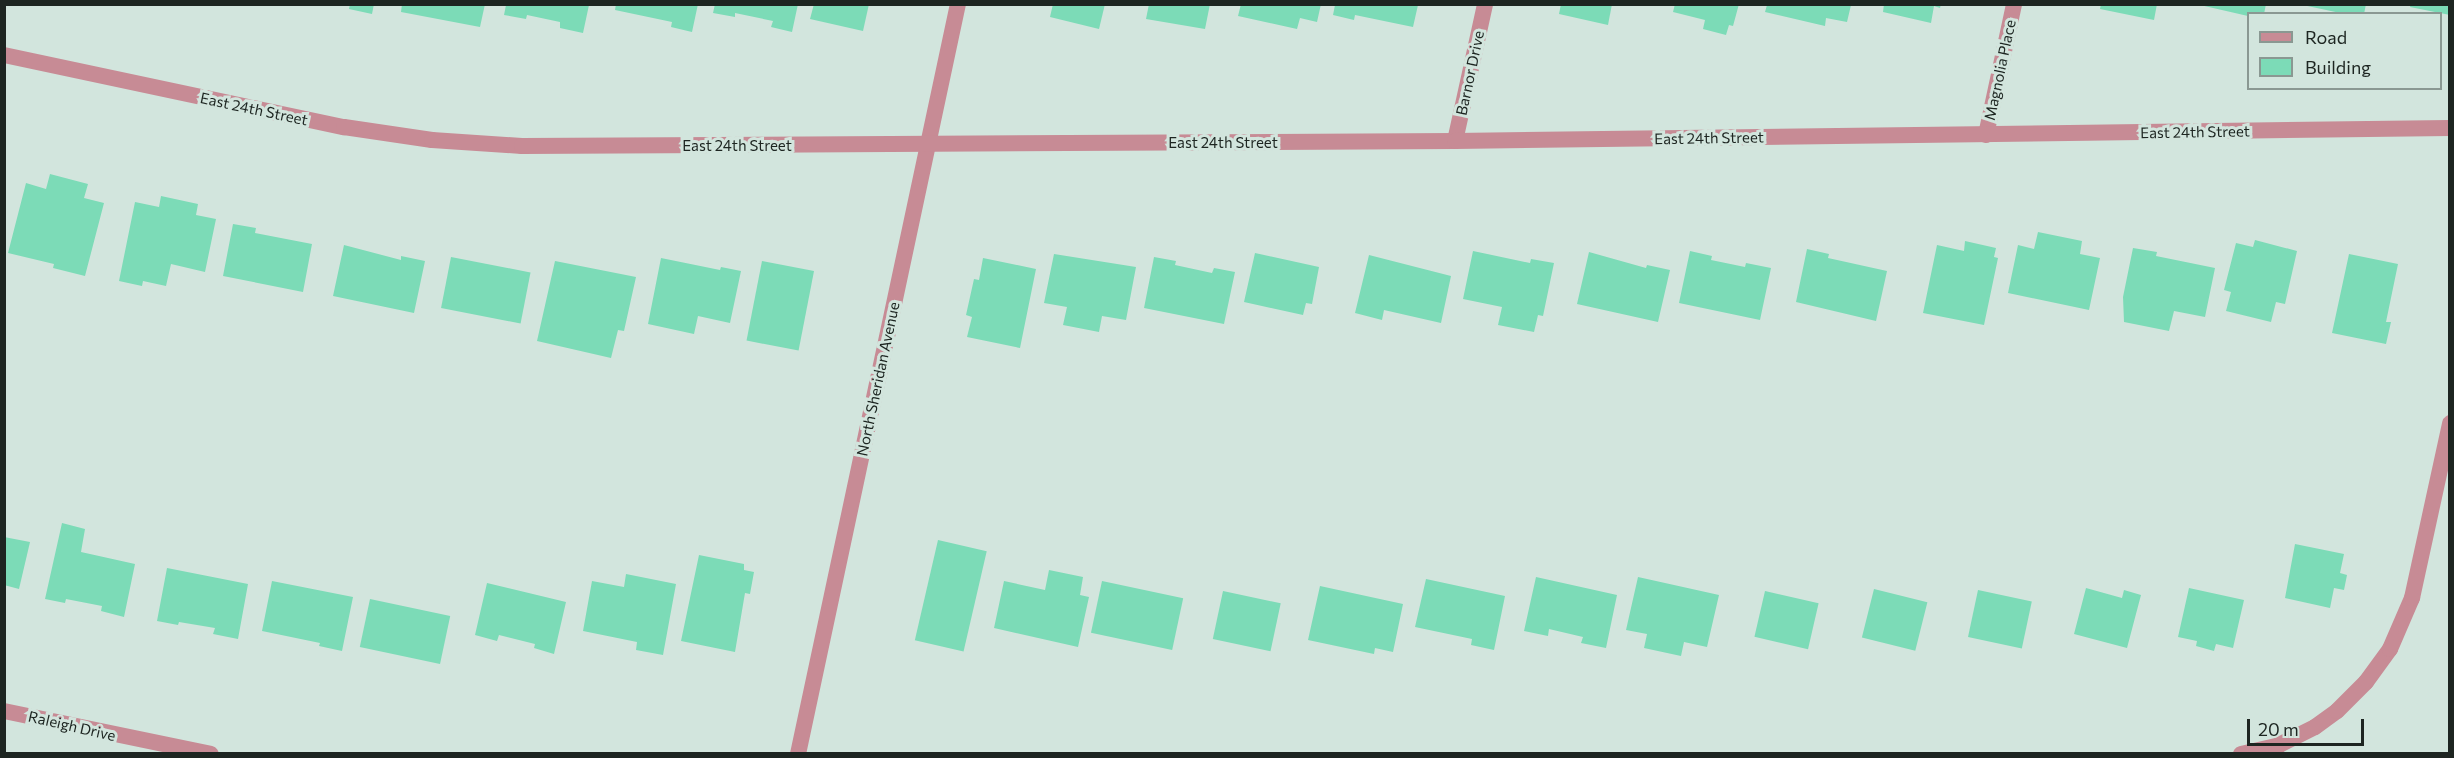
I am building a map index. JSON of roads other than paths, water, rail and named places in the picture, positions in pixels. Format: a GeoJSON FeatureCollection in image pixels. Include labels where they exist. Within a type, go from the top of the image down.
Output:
{"type":"FeatureCollection","features":[{"type":"Feature","properties":{"kind":"street","name":"North Sheridan Avenue"},"geometry":{"type":"LineString","coordinates":[[798,753],[958,4]]}},
{"type":"Feature","properties":{"kind":"street","name":"Barnor Drive"},"geometry":{"type":"LineString","coordinates":[[1455,141],[1485,4]]}},
{"type":"Feature","properties":{"kind":"street","name":"Magnolia Place"},"geometry":{"type":"LineString","coordinates":[[1986,135],[2014,4]]}},
{"type":"Feature","properties":{"kind":"street","name":"East 24th Street"},"geometry":{"type":"LineString","coordinates":[[4,55],[290,117],[432,140],[522,146],[928,146],[2450,129]]}},
{"type":"Feature","properties":{"kind":"street"},"geometry":{"type":"LineString","coordinates":[[2241,753],[2279,745],[2315,727],[2337,711],[2366,682],[2390,649],[2408,612],[2450,423]]}},
{"type":"Feature","properties":{"kind":"street","name":"Raleigh Drive"},"geometry":{"type":"LineString","coordinates":[[4,711],[210,753]]}}]}
